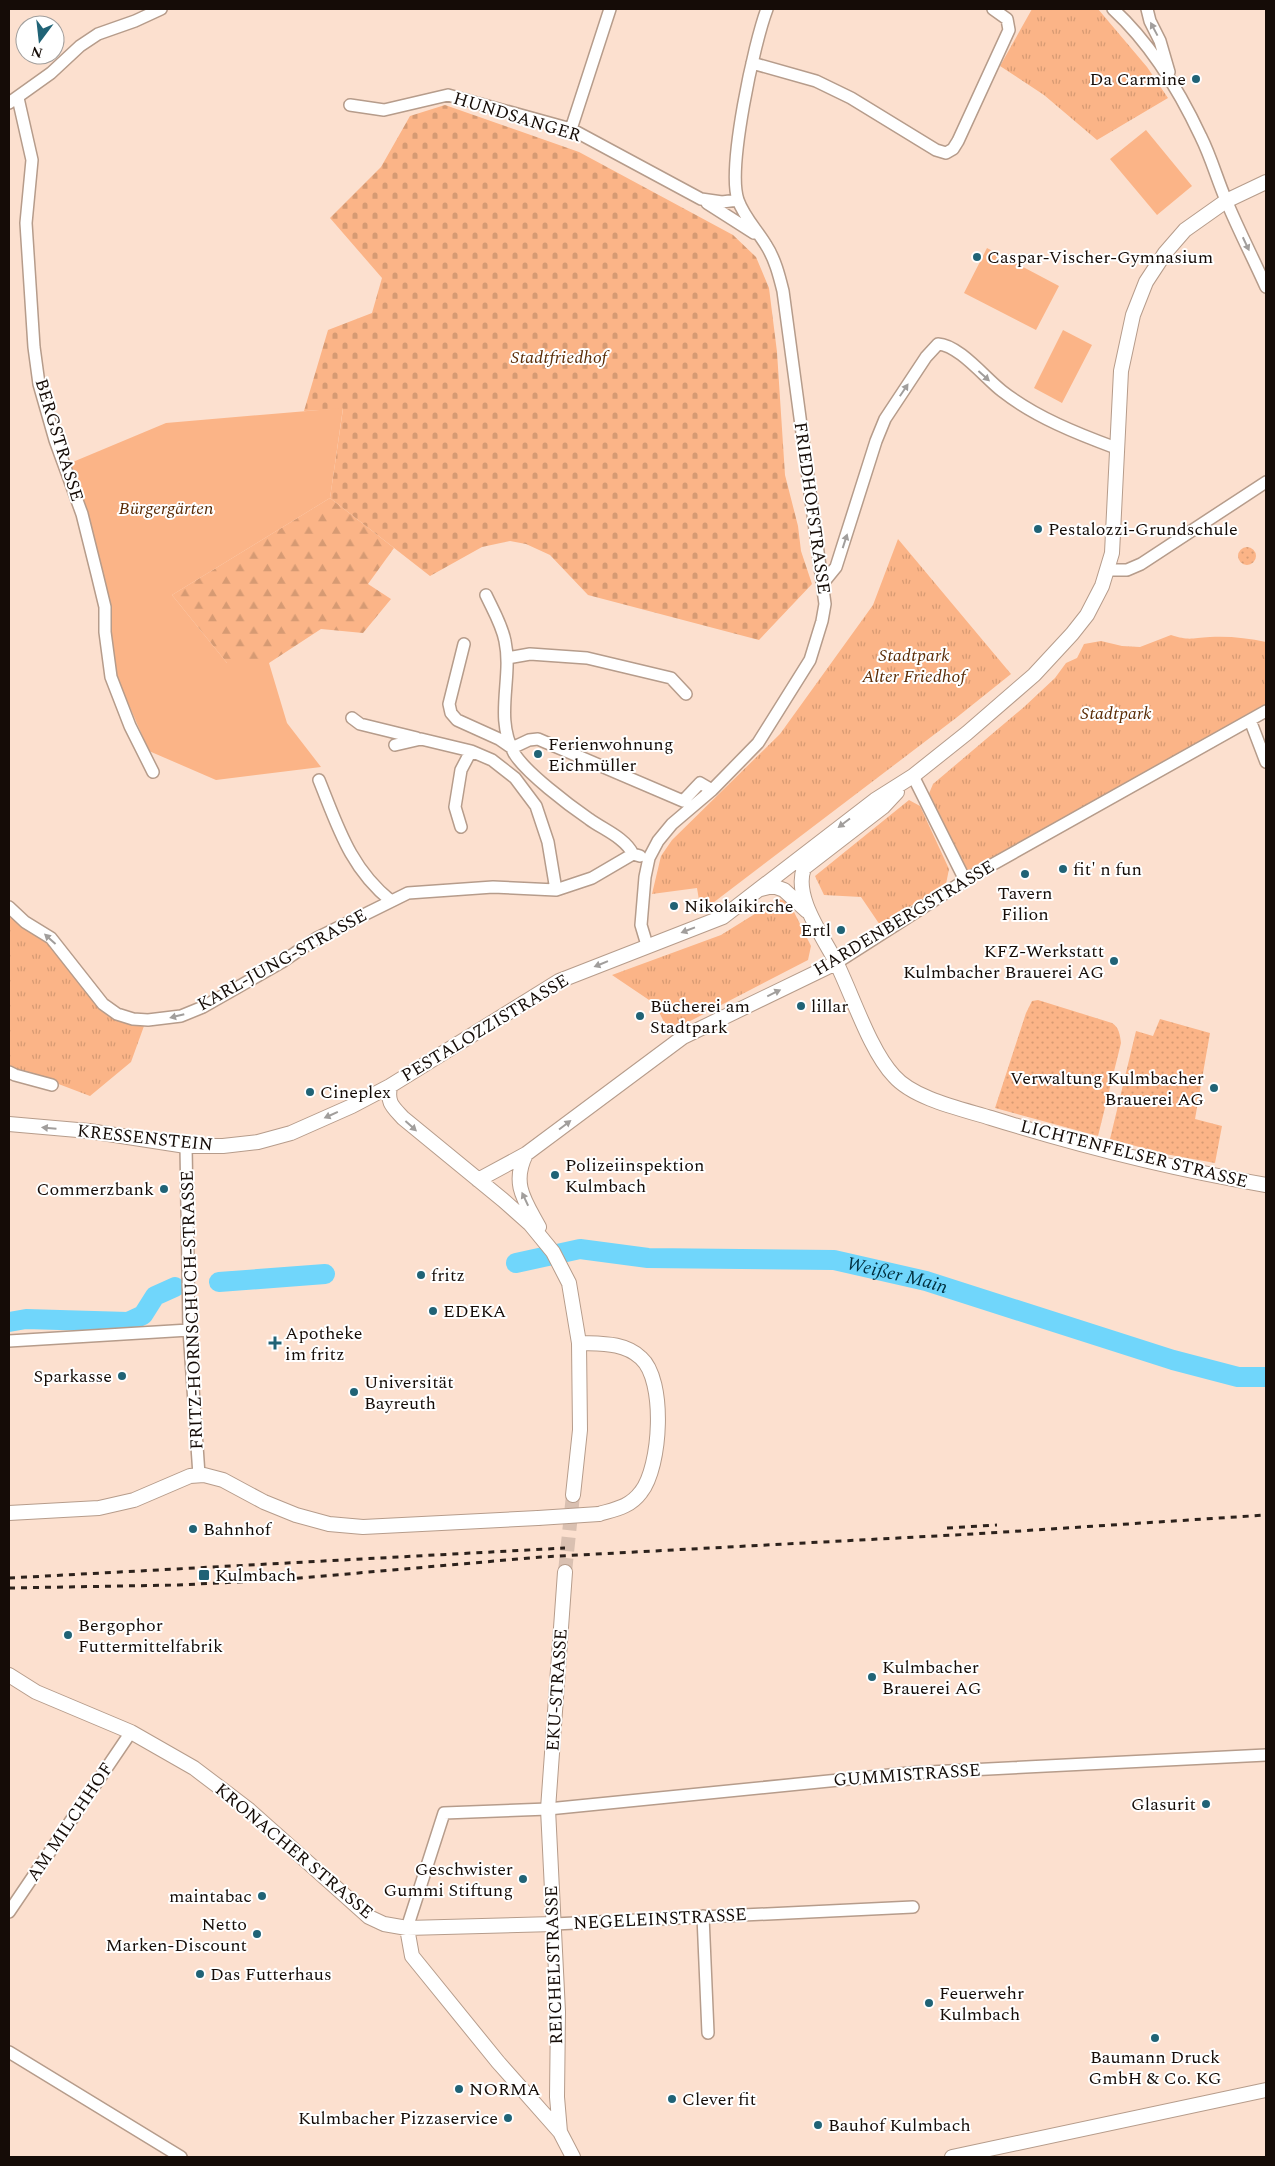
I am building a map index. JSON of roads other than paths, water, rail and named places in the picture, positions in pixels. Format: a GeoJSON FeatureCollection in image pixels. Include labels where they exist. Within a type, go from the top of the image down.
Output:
{"type":"FeatureCollection","features":[{"type":"Feature","properties":{"kind":"street"},"geometry":{"type":"LineString","coordinates":[[14,101],[98,34],[135,21],[160,9]]}},
{"type":"Feature","properties":{"kind":"street"},"geometry":{"type":"LineString","coordinates":[[571,129],[610,9]]}},
{"type":"Feature","properties":{"kind":"street"},"geometry":{"type":"LineString","coordinates":[[738,200],[735,186],[737,147],[752,63],[767,9]]}},
{"type":"Feature","properties":{"kind":"street"},"geometry":{"type":"LineString","coordinates":[[752,63],[816,81],[851,98],[936,150],[946,153],[954,149],[1009,30],[1007,19],[993,9]]}},
{"type":"Feature","properties":{"kind":"street"},"geometry":{"type":"LineString","coordinates":[[1113,9],[1133,27],[1164,68],[1202,138],[1226,201],[1266,286]]}},
{"type":"Feature","properties":{"kind":"street"},"geometry":{"type":"LineString","coordinates":[[1147,9],[1150,21],[1160,41],[1172,83]]}},
{"type":"Feature","properties":{"kind":"street","name":"HUNDSANGER"},"geometry":{"type":"LineString","coordinates":[[350,105],[384,110],[448,95],[571,129],[701,199],[749,228],[763,239]]}},
{"type":"Feature","properties":{"kind":"street","name":"BERGSTRASSE"},"geometry":{"type":"LineString","coordinates":[[14,101],[32,160],[26,224],[34,347],[39,384],[55,440],[82,514],[93,557],[105,607],[105,632],[112,677],[130,726],[153,772]]}},
{"type":"Feature","properties":{"kind":"street","name":"PESTALOZZISTRASSE"},"geometry":{"type":"LineString","coordinates":[[390,1086],[559,981],[723,917],[761,890],[778,873],[875,800],[913,776],[997,708],[1055,653],[1087,614],[1102,586],[1112,552],[1120,371],[1133,315],[1146,282],[1165,253],[1185,230],[1226,201],[1266,182]]}},
{"type":"Feature","properties":{"kind":"street","name":"HUNDSANGER"},"geometry":{"type":"LineString","coordinates":[[701,199],[722,202],[738,200]]}},
{"type":"Feature","properties":{"kind":"street","name":"FRIEDHOFSTRASSE"},"geometry":{"type":"LineString","coordinates":[[647,946],[641,925],[645,877],[649,858],[658,841],[672,824],[712,790],[758,743],[810,660],[825,604],[783,291],[777,268],[763,239],[750,223],[738,200]]}},
{"type":"Feature","properties":{"kind":"street"},"geometry":{"type":"LineString","coordinates":[[823,583],[836,567],[876,441],[885,419],[938,344],[946,344],[956,350],[1004,393],[1029,409],[1092,439],[1116,448]]}},
{"type":"Feature","properties":{"kind":"street"},"geometry":{"type":"LineString","coordinates":[[1107,570],[1127,570],[1141,564],[1266,482]]}},
{"type":"Feature","properties":{"kind":"street"},"geometry":{"type":"LineString","coordinates":[[486,595],[503,634],[507,658],[504,696],[507,738],[516,756],[548,788],[588,818],[628,844],[633,854],[649,858]]}},
{"type":"Feature","properties":{"kind":"street"},"geometry":{"type":"LineString","coordinates":[[464,644],[449,704],[451,713],[457,720],[499,739],[512,748]]}},
{"type":"Feature","properties":{"kind":"street"},"geometry":{"type":"LineString","coordinates":[[507,658],[530,654],[587,658],[671,678],[686,694]]}},
{"type":"Feature","properties":{"kind":"street","name":"HARDENBERGSTRASSE"},"geometry":{"type":"LineString","coordinates":[[478,1180],[526,1154],[683,1037],[836,963],[965,880],[1266,711]]}},
{"type":"Feature","properties":{"kind":"street"},"geometry":{"type":"LineString","coordinates":[[352,718],[360,724],[471,751],[492,760],[515,778],[536,806],[548,842],[556,890]]}},
{"type":"Feature","properties":{"kind":"street"},"geometry":{"type":"LineString","coordinates":[[1250,720],[1266,762]]}},
{"type":"Feature","properties":{"kind":"street"},"geometry":{"type":"LineString","coordinates":[[395,744],[421,739]]}},
{"type":"Feature","properties":{"kind":"street"},"geometry":{"type":"LineString","coordinates":[[512,748],[529,740],[538,739],[683,801],[700,782],[712,790]]}},
{"type":"Feature","properties":{"kind":"street"},"geometry":{"type":"LineString","coordinates":[[461,827],[455,807],[461,770],[471,751]]}},
{"type":"Feature","properties":{"kind":"street"},"geometry":{"type":"LineString","coordinates":[[913,776],[965,880]]}},
{"type":"Feature","properties":{"kind":"street","name":"PESTALOZZISTRASSE"},"geometry":{"type":"LineString","coordinates":[[801,876],[804,868],[883,807],[913,776]]}},
{"type":"Feature","properties":{"kind":"street","name":"KARL-JUNG-STRASSE"},"geometry":{"type":"LineString","coordinates":[[319,780],[349,851],[360,870],[368,881],[391,901]]}},
{"type":"Feature","properties":{"kind":"street","name":"KARL-JUNG-STRASSE"},"geometry":{"type":"LineString","coordinates":[[9,907],[25,922],[51,938],[103,1004],[117,1014],[133,1019],[165,1019],[188,1013],[211,1003],[282,962],[317,938],[408,893],[493,887],[556,890],[592,878],[633,854]]}},
{"type":"Feature","properties":{"kind":"street","name":"LICHTENFELSER STRASSE"},"geometry":{"type":"LineString","coordinates":[[801,876],[802,892],[811,915],[879,1054],[894,1077],[930,1099],[1067,1141],[1207,1175],[1266,1185]]}},
{"type":"Feature","properties":{"kind":"street","name":"LICHTENFELSER STRASSE"},"geometry":{"type":"LineString","coordinates":[[761,890],[774,886],[784,890],[811,915]]}},
{"type":"Feature","properties":{"kind":"street"},"geometry":{"type":"LineString","coordinates":[[9,1072],[52,1085]]}},
{"type":"Feature","properties":{"kind":"street"},"geometry":{"type":"LineString","coordinates":[[390,1086],[388,1097],[392,1106],[403,1118],[518,1213],[546,1242],[560,1262],[569,1283],[580,1343],[580,1408],[573,1494]]}},
{"type":"Feature","properties":{"kind":"street","name":"KRESSENSTEIN"},"geometry":{"type":"LineString","coordinates":[[9,1124],[89,1131],[186,1146],[223,1146],[258,1142],[291,1133],[352,1106],[390,1086]]}},
{"type":"Feature","properties":{"kind":"street","name":"FRITZ-HORNSCHUCH-STRASSE"},"geometry":{"type":"LineString","coordinates":[[186,1146],[189,1330],[199,1475]]}},
{"type":"Feature","properties":{"kind":"street"},"geometry":{"type":"LineString","coordinates":[[526,1154],[518,1176],[520,1188],[546,1242]]}},
{"type":"Feature","properties":{"kind":"street"},"geometry":{"type":"LineString","coordinates":[[9,1341],[189,1330]]}},
{"type":"Feature","properties":{"kind":"street"},"geometry":{"type":"LineString","coordinates":[[9,1513],[99,1508],[134,1500],[190,1476],[199,1475],[223,1480],[264,1502],[296,1515],[329,1524],[363,1527],[599,1514],[628,1506],[642,1491],[652,1472],[656,1442],[657,1402],[655,1381],[642,1358],[624,1347],[580,1343]]}},
{"type":"Feature","properties":{"kind":"street","name":"EKU-STRASSE"},"geometry":{"type":"LineString","coordinates":[[548,1808],[565,1572]]}},
{"type":"Feature","properties":{"kind":"street","name":"KRONACHER STRASSE"},"geometry":{"type":"LineString","coordinates":[[9,1675],[36,1692],[131,1732],[194,1768],[248,1809],[368,1917],[384,1924],[407,1928]]}},
{"type":"Feature","properties":{"kind":"street","name":"AM MILCHHOF"},"geometry":{"type":"LineString","coordinates":[[9,1912],[131,1732]]}},
{"type":"Feature","properties":{"kind":"street","name":"GUMMISTRASSE"},"geometry":{"type":"LineString","coordinates":[[407,1928],[444,1813],[548,1808],[908,1773],[1266,1755]]}},
{"type":"Feature","properties":{"kind":"street","name":"REICHELSTRASSE"},"geometry":{"type":"LineString","coordinates":[[548,1808],[558,2012],[557,2097],[560,2132],[569,2155]]}},
{"type":"Feature","properties":{"kind":"street","name":"NEGELEINSTRASSE"},"geometry":{"type":"LineString","coordinates":[[407,1928],[554,1924],[913,1907]]}},
{"type":"Feature","properties":{"kind":"street"},"geometry":{"type":"LineString","coordinates":[[703,1916],[708,2033]]}},
{"type":"Feature","properties":{"kind":"street"},"geometry":{"type":"LineString","coordinates":[[407,1928],[412,1956],[526,2095],[560,2132]]}},
{"type":"Feature","properties":{"kind":"street"},"geometry":{"type":"LineString","coordinates":[[9,2052],[181,2157]]}},
{"type":"Feature","properties":{"kind":"street"},"geometry":{"type":"LineString","coordinates":[[952,2157],[1266,2090]]}},
{"type":"Feature","properties":{"kind":"waterway","name":"Weißer Main"},"geometry":{"type":"LineString","coordinates":[[516,1263],[580,1249],[648,1258],[834,1260],[926,1281],[1173,1360],[1238,1377],[1266,1377]]}},
{"type":"Feature","properties":{"kind":"waterway","name":"Weißer Main"},"geometry":{"type":"LineString","coordinates":[[219,1282],[325,1274]]}},
{"type":"Feature","properties":{"kind":"waterway","name":"Weißer Main"},"geometry":{"type":"LineString","coordinates":[[9,1322],[26,1319],[128,1322],[143,1315],[155,1296],[175,1287]]}},
{"type":"Feature","properties":{"kind":"tunnel"},"geometry":{"type":"LineString","coordinates":[[565,1572],[573,1495]]}},
{"type":"Feature","properties":{"kind":"railway"},"geometry":{"type":"LineString","coordinates":[[9,1588],[178,1585],[278,1580],[541,1557],[973,1534],[1266,1515]]}},
{"type":"Feature","properties":{"kind":"railway"},"geometry":{"type":"LineString","coordinates":[[947,1528],[997,1525]]}},
{"type":"Feature","properties":{"kind":"railway"},"geometry":{"type":"LineString","coordinates":[[9,1578],[565,1548]]}},
{"type":"Feature","properties":{"kind":"place","name":"Da Carmine"},"geometry":{"type":"Point","coordinates":[1196,79]}},
{"type":"Feature","properties":{"kind":"place","name":"Caspar-Vischer-Gymnasium"},"geometry":{"type":"Point","coordinates":[977,257]}},
{"type":"Feature","properties":{"kind":"place","name":"Pestalozzi-Grundschule"},"geometry":{"type":"Point","coordinates":[1038,529]}},
{"type":"Feature","properties":{"kind":"place","name":"Ferienwohnung Eichmüller"},"geometry":{"type":"Point","coordinates":[538,754]}},
{"type":"Feature","properties":{"kind":"place","name":"fit' n fun"},"geometry":{"type":"Point","coordinates":[1063,869]}},
{"type":"Feature","properties":{"kind":"place","name":"Tavern Filion"},"geometry":{"type":"Point","coordinates":[1025,874]}},
{"type":"Feature","properties":{"kind":"place","name":"Nikolaikirche"},"geometry":{"type":"Point","coordinates":[674,906]}},
{"type":"Feature","properties":{"kind":"place","name":"Ertl"},"geometry":{"type":"Point","coordinates":[841,930]}},
{"type":"Feature","properties":{"kind":"place","name":"KFZ-Werkstatt Kulmbacher Brauerei AG"},"geometry":{"type":"Point","coordinates":[1114,961]}},
{"type":"Feature","properties":{"kind":"place","name":"lillar"},"geometry":{"type":"Point","coordinates":[801,1006]}},
{"type":"Feature","properties":{"kind":"place","name":"Bücherei am Stadtpark"},"geometry":{"type":"Point","coordinates":[640,1016]}},
{"type":"Feature","properties":{"kind":"place","name":"Verwaltung Kulmbacher Brauerei AG"},"geometry":{"type":"Point","coordinates":[1214,1088]}},
{"type":"Feature","properties":{"kind":"place","name":"Cineplex"},"geometry":{"type":"Point","coordinates":[310,1092]}},
{"type":"Feature","properties":{"kind":"place","name":"Polizeiinspektion Kulmbach"},"geometry":{"type":"Point","coordinates":[555,1175]}},
{"type":"Feature","properties":{"kind":"place","name":"Commerzbank"},"geometry":{"type":"Point","coordinates":[164,1189]}},
{"type":"Feature","properties":{"kind":"place","name":"fritz"},"geometry":{"type":"Point","coordinates":[421,1275]}},
{"type":"Feature","properties":{"kind":"place","name":"EDEKA"},"geometry":{"type":"Point","coordinates":[433,1311]}},
{"type":"Feature","properties":{"kind":"place","name":"Apotheke im fritz"},"geometry":{"type":"Point","coordinates":[275,1343]}},
{"type":"Feature","properties":{"kind":"place","name":"Sparkasse"},"geometry":{"type":"Point","coordinates":[122,1376]}},
{"type":"Feature","properties":{"kind":"place","name":"Universität Bayreuth"},"geometry":{"type":"Point","coordinates":[354,1392]}},
{"type":"Feature","properties":{"kind":"place","name":"Bahnhof"},"geometry":{"type":"Point","coordinates":[193,1529]}},
{"type":"Feature","properties":{"kind":"place","name":"Kulmbach"},"geometry":{"type":"Point","coordinates":[204,1575]}},
{"type":"Feature","properties":{"kind":"place","name":"Bergophor Futtermittelfabrik"},"geometry":{"type":"Point","coordinates":[68,1635]}},
{"type":"Feature","properties":{"kind":"place","name":"Kulmbacher Brauerei AG"},"geometry":{"type":"Point","coordinates":[872,1677]}},
{"type":"Feature","properties":{"kind":"place","name":"Glasurit"},"geometry":{"type":"Point","coordinates":[1206,1804]}},
{"type":"Feature","properties":{"kind":"place","name":"Geschwister Gummi Stiftung"},"geometry":{"type":"Point","coordinates":[523,1879]}},
{"type":"Feature","properties":{"kind":"place","name":"maintabac"},"geometry":{"type":"Point","coordinates":[262,1896]}},
{"type":"Feature","properties":{"kind":"place","name":"Netto Marken-Discount"},"geometry":{"type":"Point","coordinates":[257,1934]}},
{"type":"Feature","properties":{"kind":"place","name":"Das Futterhaus"},"geometry":{"type":"Point","coordinates":[200,1974]}},
{"type":"Feature","properties":{"kind":"place","name":"Feuerwehr Kulmbach"},"geometry":{"type":"Point","coordinates":[929,2003]}},
{"type":"Feature","properties":{"kind":"place","name":"Baumann Druck GmbH & Co. KG"},"geometry":{"type":"Point","coordinates":[1155,2038]}},
{"type":"Feature","properties":{"kind":"place","name":"NORMA"},"geometry":{"type":"Point","coordinates":[459,2089]}},
{"type":"Feature","properties":{"kind":"place","name":"Clever fit"},"geometry":{"type":"Point","coordinates":[672,2099]}},
{"type":"Feature","properties":{"kind":"place","name":"Kulmbacher Pizzaservice"},"geometry":{"type":"Point","coordinates":[508,2118]}},
{"type":"Feature","properties":{"kind":"place","name":"Bauhof Kulmbach"},"geometry":{"type":"Point","coordinates":[818,2125]}},
{"type":"Feature","properties":{"kind":"park label","name":"Stadtfriedhof"},"geometry":{"type":"Point","coordinates":[559,357]}},
{"type":"Feature","properties":{"kind":"park label","name":"Bürgergärten"},"geometry":{"type":"Point","coordinates":[166,508]}},
{"type":"Feature","properties":{"kind":"park label","name":"Stadtpark Alter Friedhof"},"geometry":{"type":"Point","coordinates":[914,665]}},
{"type":"Feature","properties":{"kind":"park label","name":"Stadtpark"},"geometry":{"type":"Point","coordinates":[1116,713]}}]}
